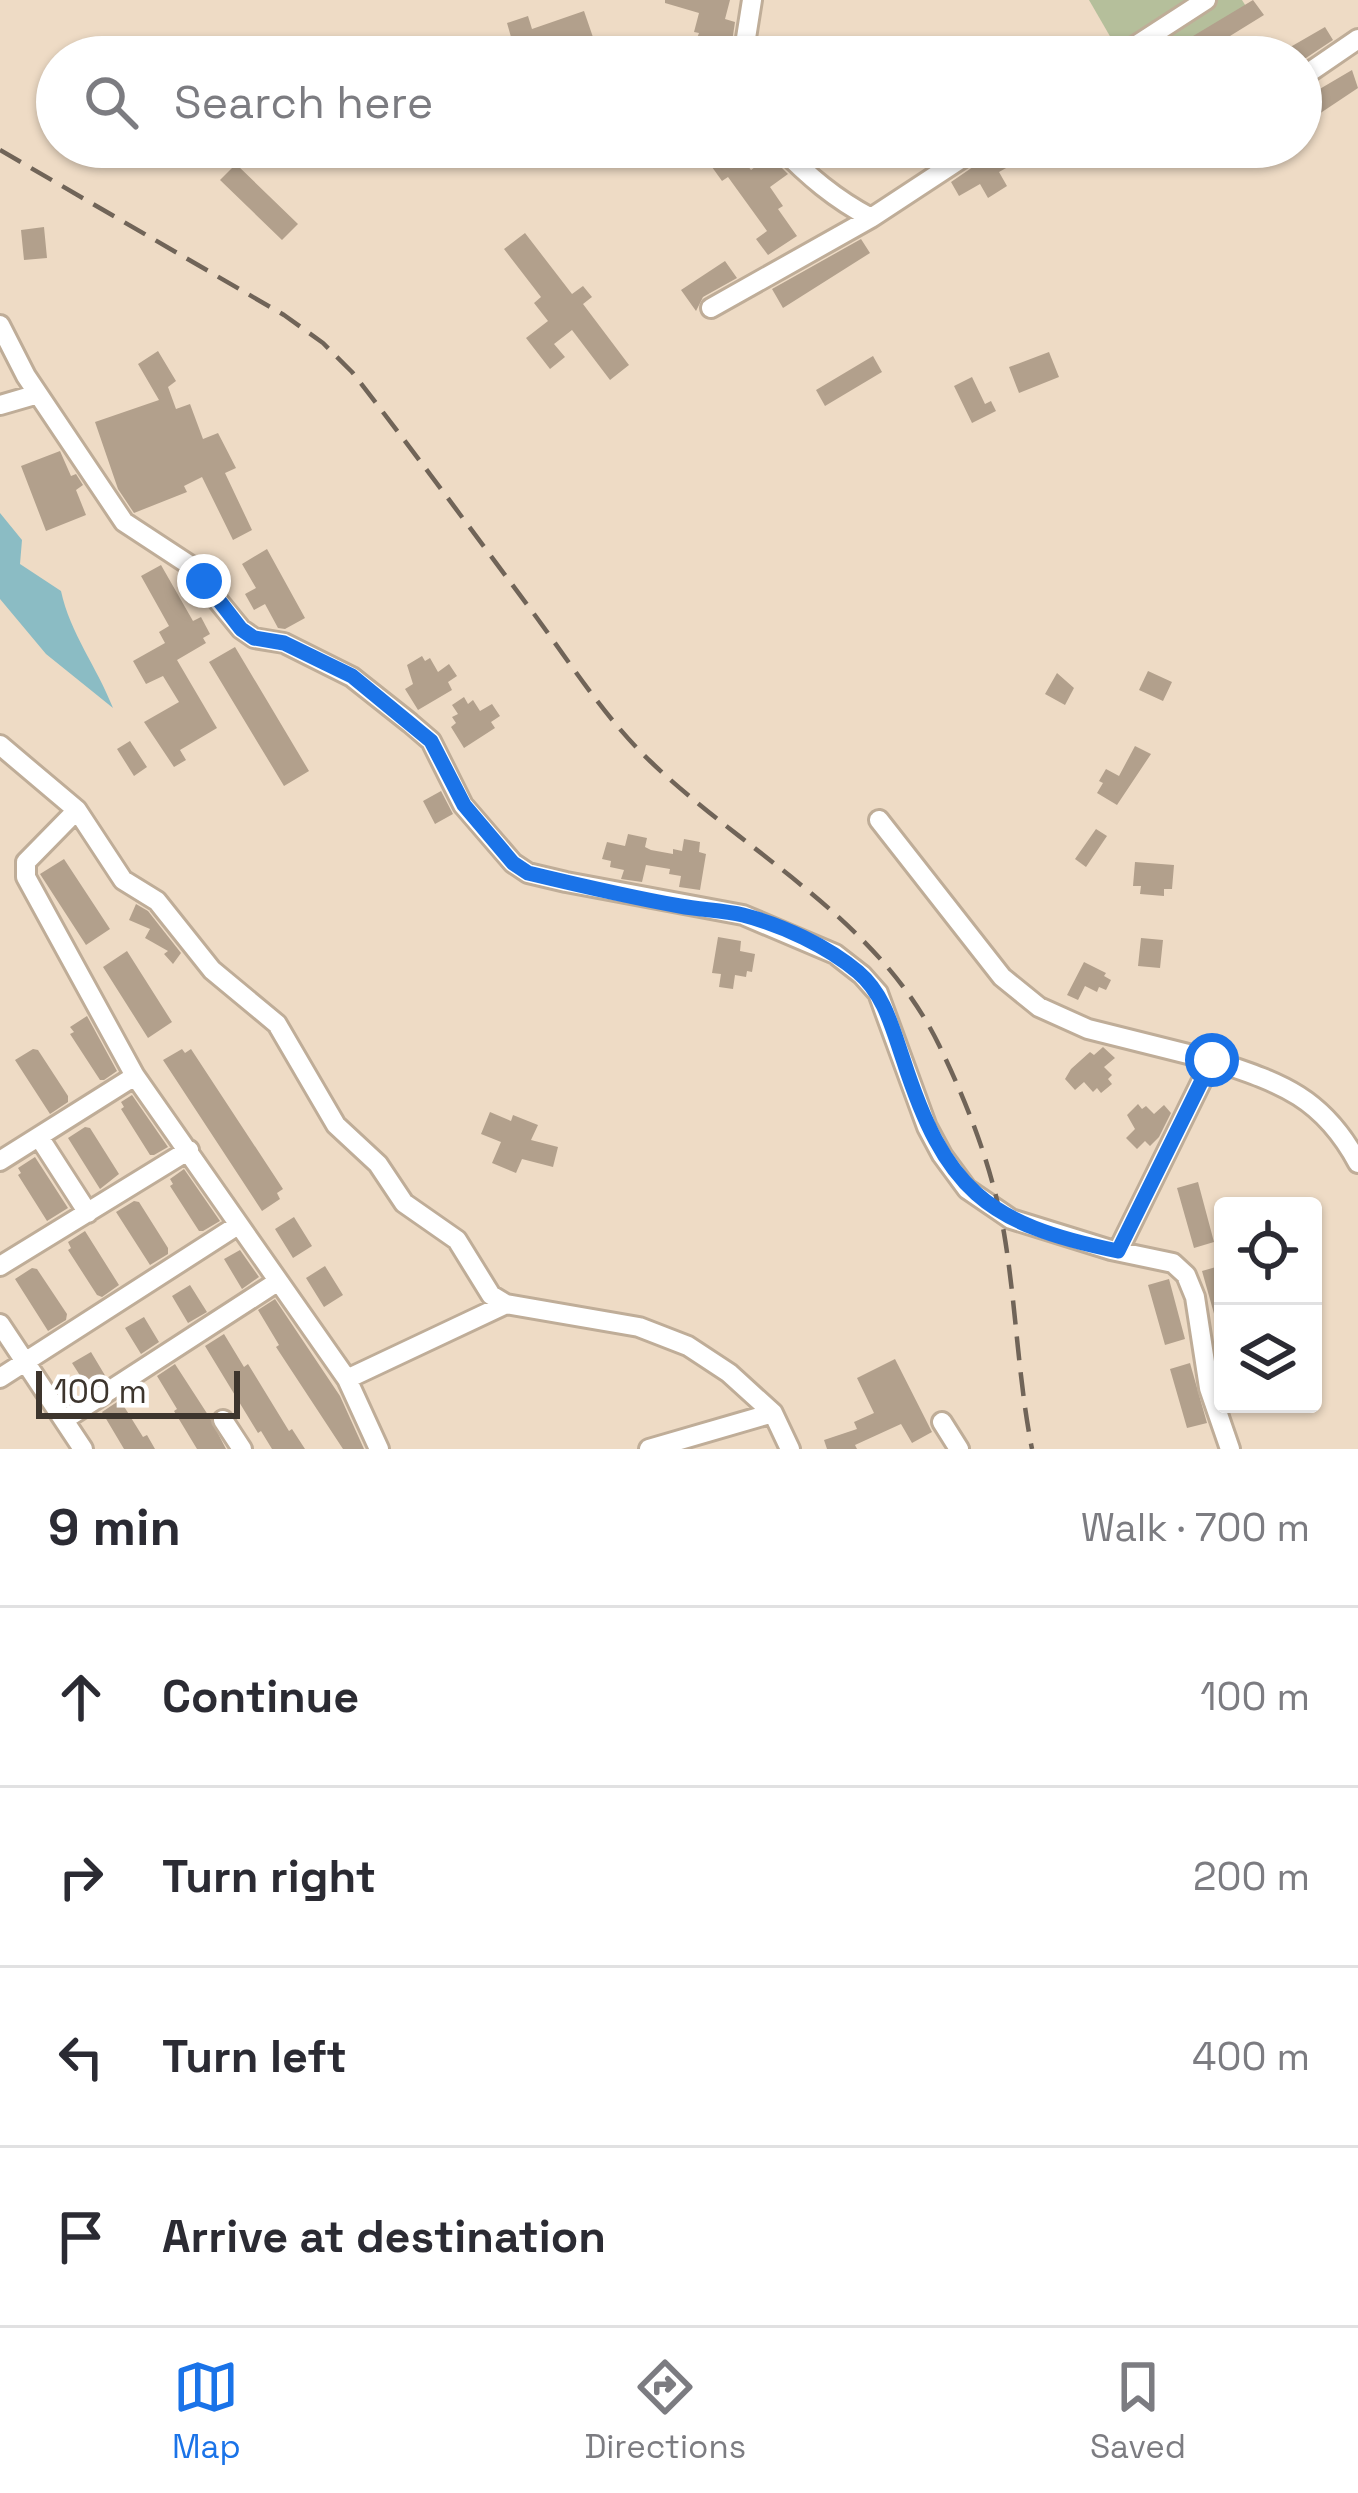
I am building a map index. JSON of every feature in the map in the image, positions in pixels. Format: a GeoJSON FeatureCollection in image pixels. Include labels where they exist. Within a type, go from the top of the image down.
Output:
{"type":"FeatureCollection","features":[{"type":"Feature","properties":{"kind":"street"},"geometry":{"type":"LineString","coordinates":[[746,36],[752,0]]}},
{"type":"Feature","properties":{"kind":"street"},"geometry":{"type":"LineString","coordinates":[[1150,36],[1206,0]]}},
{"type":"Feature","properties":{"kind":"street"},"geometry":{"type":"LineString","coordinates":[[1322,64],[1358,39]]}},
{"type":"Feature","properties":{"kind":"street"},"geometry":{"type":"LineString","coordinates":[[800,168],[842,203],[871,218]]}},
{"type":"Feature","properties":{"kind":"street"},"geometry":{"type":"LineString","coordinates":[[711,308],[871,218],[948,168]]}},
{"type":"Feature","properties":{"kind":"street"},"geometry":{"type":"LineString","coordinates":[[0,326],[38,394],[124,522],[188,564],[241,629],[254,638],[284,643],[352,676],[410,722],[431,741],[464,805],[513,863],[528,873],[677,906],[743,915],[835,954],[878,993],[922,1115],[942,1155],[967,1189],[1011,1220],[1173,1263],[1186,1275],[1195,1297],[1209,1388],[1231,1449]]}},
{"type":"Feature","properties":{"kind":"street"},"geometry":{"type":"LineString","coordinates":[[0,405],[38,394]]}},
{"type":"Feature","properties":{"kind":"street"},"geometry":{"type":"LineString","coordinates":[[0,745],[77,810],[113,869],[157,901],[212,970],[277,1024],[336,1125],[378,1164],[404,1203],[457,1240],[491,1295],[506,1304],[639,1327],[688,1346],[730,1373],[773,1412],[790,1449]]}},
{"type":"Feature","properties":{"kind":"street"},"geometry":{"type":"LineString","coordinates":[[77,810],[26,862],[26,878],[136,1076],[347,1379],[379,1449]]}},
{"type":"Feature","properties":{"kind":"street"},"geometry":{"type":"LineString","coordinates":[[880,820],[1001,976],[1039,1007],[1088,1029],[1212,1060],[1293,1090],[1326,1118],[1358,1163]]}},
{"type":"Feature","properties":{"kind":"street"},"geometry":{"type":"LineString","coordinates":[[1118,1251],[1212,1060]]}},
{"type":"Feature","properties":{"kind":"street"},"geometry":{"type":"LineString","coordinates":[[0,1161],[136,1076]]}},
{"type":"Feature","properties":{"kind":"street"},"geometry":{"type":"LineString","coordinates":[[39,1137],[88,1213]]}},
{"type":"Feature","properties":{"kind":"street"},"geometry":{"type":"LineString","coordinates":[[0,1266],[189,1150]]}},
{"type":"Feature","properties":{"kind":"street"},"geometry":{"type":"LineString","coordinates":[[0,1378],[238,1226]]}},
{"type":"Feature","properties":{"kind":"street"},"geometry":{"type":"LineString","coordinates":[[64,1420],[277,1282]]}},
{"type":"Feature","properties":{"kind":"street"},"geometry":{"type":"LineString","coordinates":[[347,1379],[506,1304]]}},
{"type":"Feature","properties":{"kind":"street"},"geometry":{"type":"LineString","coordinates":[[0,1324],[83,1449]]}},
{"type":"Feature","properties":{"kind":"street"},"geometry":{"type":"LineString","coordinates":[[649,1449],[773,1412]]}},
{"type":"Feature","properties":{"kind":"street"},"geometry":{"type":"LineString","coordinates":[[224,1420],[242,1449]]}},
{"type":"Feature","properties":{"kind":"street"},"geometry":{"type":"LineString","coordinates":[[942,1422],[959,1449]]}},
{"type":"Feature","properties":{"kind":"green space"},"geometry":{"type":"Polygon","coordinates":[[[1089,0],[1242,0],[1247,8],[1198,36],[1110,36],[1089,0]]]}},
{"type":"Feature","properties":{"kind":"water"},"geometry":{"type":"Polygon","coordinates":[[[0,513],[22,540],[20,564],[61,591],[113,708],[46,654],[0,599],[0,513]]]}},
{"type":"Feature","properties":{"kind":"building"},"geometry":{"type":"Polygon","coordinates":[[[730,0],[725,19],[735,22],[733,36],[698,36],[694,32],[699,13],[665,3],[730,0]]]}},
{"type":"Feature","properties":{"kind":"building"},"geometry":{"type":"Polygon","coordinates":[[[1253,0],[1264,15],[1230,36],[1193,36],[1253,0]]]}},
{"type":"Feature","properties":{"kind":"building"},"geometry":{"type":"Polygon","coordinates":[[[584,11],[593,36],[511,36],[507,23],[528,16],[532,29],[584,11]]]}},
{"type":"Feature","properties":{"kind":"building"},"geometry":{"type":"Polygon","coordinates":[[[1325,27],[1333,40],[1322,47],[1322,36],[1309,36],[1325,27]]]}},
{"type":"Feature","properties":{"kind":"building"},"geometry":{"type":"Polygon","coordinates":[[[1352,70],[1358,88],[1322,112],[1322,88],[1352,70]]]}},
{"type":"Feature","properties":{"kind":"building"},"geometry":{"type":"Polygon","coordinates":[[[232,168],[240,168],[298,224],[282,240],[220,180],[232,168]]]}},
{"type":"Feature","properties":{"kind":"building"},"geometry":{"type":"Polygon","coordinates":[[[713,168],[782,168],[788,174],[770,187],[783,206],[778,209],[797,236],[768,255],[756,239],[767,231],[728,177],[722,181],[713,168]]]}},
{"type":"Feature","properties":{"kind":"building"},"geometry":{"type":"Polygon","coordinates":[[[971,168],[1006,168],[999,172],[1007,186],[988,198],[980,184],[959,196],[951,182],[971,168]]]}},
{"type":"Feature","properties":{"kind":"building"},"geometry":{"type":"Polygon","coordinates":[[[44,227],[47,258],[24,260],[21,230],[44,227]]]}},
{"type":"Feature","properties":{"kind":"building"},"geometry":{"type":"Polygon","coordinates":[[[525,233],[572,294],[583,286],[592,297],[583,304],[629,365],[610,380],[572,330],[554,344],[565,357],[550,369],[526,338],[548,321],[534,303],[541,297],[504,249],[525,233]]]}},
{"type":"Feature","properties":{"kind":"building"},"geometry":{"type":"Polygon","coordinates":[[[861,239],[870,253],[783,308],[772,289],[861,239]]]}},
{"type":"Feature","properties":{"kind":"building"},"geometry":{"type":"Polygon","coordinates":[[[725,261],[737,278],[703,297],[696,311],[681,290],[725,261]]]}},
{"type":"Feature","properties":{"kind":"building"},"geometry":{"type":"Polygon","coordinates":[[[158,351],[176,381],[168,387],[176,409],[190,404],[203,439],[218,433],[236,468],[225,473],[252,530],[233,540],[202,477],[184,486],[187,492],[134,513],[118,489],[95,422],[159,400],[138,364],[158,351]]]}},
{"type":"Feature","properties":{"kind":"building"},"geometry":{"type":"Polygon","coordinates":[[[1049,352],[1059,377],[1019,393],[1009,367],[1049,352]]]}},
{"type":"Feature","properties":{"kind":"building"},"geometry":{"type":"Polygon","coordinates":[[[873,356],[882,372],[825,406],[816,390],[873,356]]]}},
{"type":"Feature","properties":{"kind":"building"},"geometry":{"type":"Polygon","coordinates":[[[972,377],[985,404],[991,401],[996,411],[972,423],[954,386],[972,377]]]}},
{"type":"Feature","properties":{"kind":"building"},"geometry":{"type":"Polygon","coordinates":[[[60,451],[71,476],[76,474],[83,485],[76,490],[86,515],[46,531],[21,466],[60,451]]]}},
{"type":"Feature","properties":{"kind":"building"},"geometry":{"type":"Polygon","coordinates":[[[267,549],[305,618],[285,629],[278,628],[265,604],[254,610],[245,594],[256,588],[242,564],[267,549]]]}},
{"type":"Feature","properties":{"kind":"building"},"geometry":{"type":"Polygon","coordinates":[[[161,565],[193,621],[201,617],[210,634],[203,638],[206,643],[177,660],[217,728],[180,750],[186,760],[174,767],[144,722],[179,702],[163,676],[146,684],[133,661],[165,643],[159,632],[169,626],[141,576],[161,565]]]}},
{"type":"Feature","properties":{"kind":"building"},"geometry":{"type":"Polygon","coordinates":[[[235,647],[309,771],[284,786],[209,662],[235,647]]]}},
{"type":"Feature","properties":{"kind":"building"},"geometry":{"type":"Polygon","coordinates":[[[422,656],[425,661],[430,658],[438,672],[449,664],[457,676],[448,682],[452,690],[418,710],[405,689],[413,684],[407,665],[422,656]]]}},
{"type":"Feature","properties":{"kind":"building"},"geometry":{"type":"Polygon","coordinates":[[[1148,671],[1172,682],[1163,701],[1139,690],[1148,671]]]}},
{"type":"Feature","properties":{"kind":"building"},"geometry":{"type":"Polygon","coordinates":[[[1057,673],[1074,688],[1065,705],[1045,694],[1057,673]]]}},
{"type":"Feature","properties":{"kind":"building"},"geometry":{"type":"Polygon","coordinates":[[[464,697],[468,704],[473,700],[480,711],[492,704],[500,716],[491,722],[495,728],[464,748],[451,727],[456,723],[452,717],[458,714],[452,705],[464,697]]]}},
{"type":"Feature","properties":{"kind":"building"},"geometry":{"type":"Polygon","coordinates":[[[130,741],[147,767],[134,776],[117,749],[130,741]]]}},
{"type":"Feature","properties":{"kind":"building"},"geometry":{"type":"Polygon","coordinates":[[[1135,746],[1151,754],[1117,805],[1097,793],[1103,783],[1099,781],[1106,769],[1119,776],[1135,746]]]}},
{"type":"Feature","properties":{"kind":"building"},"geometry":{"type":"Polygon","coordinates":[[[441,791],[453,814],[435,824],[423,801],[441,791]]]}},
{"type":"Feature","properties":{"kind":"building"},"geometry":{"type":"Polygon","coordinates":[[[1096,829],[1107,836],[1086,867],[1075,859],[1096,829]]]}},
{"type":"Feature","properties":{"kind":"building"},"geometry":{"type":"Polygon","coordinates":[[[628,834],[647,838],[645,847],[651,850],[673,854],[673,849],[682,851],[684,839],[700,842],[699,852],[706,854],[700,890],[679,887],[681,876],[669,874],[670,869],[646,865],[642,882],[621,879],[624,870],[602,859],[607,842],[625,846],[628,834]]]}},
{"type":"Feature","properties":{"kind":"building"},"geometry":{"type":"Polygon","coordinates":[[[64,859],[110,929],[86,945],[40,874],[64,859]]]}},
{"type":"Feature","properties":{"kind":"building"},"geometry":{"type":"Polygon","coordinates":[[[1135,862],[1174,865],[1172,889],[1164,889],[1164,896],[1140,894],[1141,886],[1133,886],[1135,862]]]}},
{"type":"Feature","properties":{"kind":"building"},"geometry":{"type":"Polygon","coordinates":[[[136,904],[148,911],[181,953],[173,964],[164,954],[168,951],[145,938],[150,929],[129,920],[136,904]]]}},
{"type":"Feature","properties":{"kind":"building"},"geometry":{"type":"Polygon","coordinates":[[[718,937],[741,941],[740,951],[755,954],[752,972],[747,971],[746,977],[735,975],[733,989],[719,987],[721,974],[712,973],[718,937]]]}},
{"type":"Feature","properties":{"kind":"building"},"geometry":{"type":"Polygon","coordinates":[[[1141,938],[1163,940],[1160,968],[1138,966],[1141,938]]]}},
{"type":"Feature","properties":{"kind":"building"},"geometry":{"type":"Polygon","coordinates":[[[127,951],[172,1022],[148,1038],[103,967],[127,951]]]}},
{"type":"Feature","properties":{"kind":"building"},"geometry":{"type":"Polygon","coordinates":[[[1084,962],[1111,980],[1106,990],[1099,987],[1097,992],[1085,986],[1078,1000],[1067,995],[1084,962]]]}},
{"type":"Feature","properties":{"kind":"building"},"geometry":{"type":"Polygon","coordinates":[[[87,1016],[117,1071],[104,1080],[70,1034],[74,1032],[70,1027],[87,1016]]]}},
{"type":"Feature","properties":{"kind":"building"},"geometry":{"type":"Polygon","coordinates":[[[1103,1047],[1115,1058],[1104,1067],[1112,1075],[1108,1079],[1112,1084],[1101,1093],[1084,1082],[1075,1090],[1065,1079],[1071,1069],[1103,1047]]]}},
{"type":"Feature","properties":{"kind":"building"},"geometry":{"type":"Polygon","coordinates":[[[33,1049],[68,1096],[68,1102],[50,1114],[15,1060],[33,1049]]]}},
{"type":"Feature","properties":{"kind":"building"},"geometry":{"type":"Polygon","coordinates":[[[182,1049],[185,1053],[191,1049],[283,1189],[277,1193],[280,1199],[262,1211],[163,1060],[182,1049]]]}},
{"type":"Feature","properties":{"kind":"building"},"geometry":{"type":"Polygon","coordinates":[[[132,1095],[168,1147],[154,1155],[121,1109],[121,1102],[132,1095]]]}},
{"type":"Feature","properties":{"kind":"building"},"geometry":{"type":"Polygon","coordinates":[[[1138,1104],[1154,1114],[1164,1105],[1171,1113],[1159,1137],[1137,1149],[1126,1138],[1135,1129],[1127,1115],[1138,1104]]]}},
{"type":"Feature","properties":{"kind":"building"},"geometry":{"type":"Polygon","coordinates":[[[490,1112],[538,1125],[531,1140],[558,1147],[553,1167],[522,1159],[516,1173],[492,1163],[501,1142],[481,1134],[490,1112]]]}},
{"type":"Feature","properties":{"kind":"building"},"geometry":{"type":"Polygon","coordinates":[[[85,1127],[119,1174],[100,1189],[68,1138],[85,1127]]]}},
{"type":"Feature","properties":{"kind":"building"},"geometry":{"type":"Polygon","coordinates":[[[35,1157],[68,1208],[47,1221],[18,1175],[18,1168],[35,1157]]]}},
{"type":"Feature","properties":{"kind":"building"},"geometry":{"type":"Polygon","coordinates":[[[184,1169],[220,1221],[203,1231],[170,1186],[170,1179],[184,1169]]]}},
{"type":"Feature","properties":{"kind":"building"},"geometry":{"type":"Polygon","coordinates":[[[1198,1182],[1214,1242],[1194,1248],[1177,1188],[1198,1182]]]}},
{"type":"Feature","properties":{"kind":"building"},"geometry":{"type":"Polygon","coordinates":[[[134,1201],[168,1248],[168,1254],[150,1265],[116,1212],[134,1201]]]}},
{"type":"Feature","properties":{"kind":"building"},"geometry":{"type":"Polygon","coordinates":[[[294,1217],[312,1246],[293,1258],[275,1229],[294,1217]]]}},
{"type":"Feature","properties":{"kind":"building"},"geometry":{"type":"Polygon","coordinates":[[[85,1231],[119,1285],[102,1297],[68,1250],[68,1242],[85,1231]]]}},
{"type":"Feature","properties":{"kind":"building"},"geometry":{"type":"Polygon","coordinates":[[[240,1250],[259,1277],[242,1289],[224,1259],[240,1250]]]}},
{"type":"Feature","properties":{"kind":"building"},"geometry":{"type":"Polygon","coordinates":[[[325,1266],[343,1295],[324,1307],[306,1278],[325,1266]]]}},
{"type":"Feature","properties":{"kind":"building"},"geometry":{"type":"Polygon","coordinates":[[[32,1268],[67,1314],[66,1320],[48,1331],[15,1279],[32,1268]]]}},
{"type":"Feature","properties":{"kind":"building"},"geometry":{"type":"Polygon","coordinates":[[[1214,1268],[1214,1314],[1202,1271],[1214,1268]]]}},
{"type":"Feature","properties":{"kind":"building"},"geometry":{"type":"Polygon","coordinates":[[[1169,1279],[1185,1339],[1165,1345],[1148,1285],[1169,1279]]]}},
{"type":"Feature","properties":{"kind":"building"},"geometry":{"type":"Polygon","coordinates":[[[190,1285],[207,1312],[188,1323],[172,1296],[190,1285]]]}},
{"type":"Feature","properties":{"kind":"building"},"geometry":{"type":"Polygon","coordinates":[[[275,1299],[340,1396],[364,1449],[343,1449],[276,1347],[258,1310],[275,1299]]]}},
{"type":"Feature","properties":{"kind":"building"},"geometry":{"type":"Polygon","coordinates":[[[144,1317],[159,1342],[141,1354],[125,1328],[144,1317]]]}},
{"type":"Feature","properties":{"kind":"building"},"geometry":{"type":"Polygon","coordinates":[[[224,1334],[305,1449],[272,1449],[258,1433],[205,1346],[224,1334]]]}},
{"type":"Feature","properties":{"kind":"building"},"geometry":{"type":"Polygon","coordinates":[[[91,1352],[106,1377],[88,1388],[72,1363],[91,1352]]]}},
{"type":"Feature","properties":{"kind":"building"},"geometry":{"type":"Polygon","coordinates":[[[895,1359],[932,1432],[912,1443],[901,1424],[855,1445],[857,1449],[827,1449],[824,1440],[857,1429],[854,1422],[874,1413],[857,1378],[895,1359]]]}},
{"type":"Feature","properties":{"kind":"building"},"geometry":{"type":"Polygon","coordinates":[[[1190,1363],[1207,1423],[1187,1428],[1170,1369],[1190,1363]]]}},
{"type":"Feature","properties":{"kind":"building"},"geometry":{"type":"Polygon","coordinates":[[[175,1364],[226,1449],[197,1449],[174,1411],[157,1376],[175,1364]]]}},
{"type":"Feature","properties":{"kind":"building"},"geometry":{"type":"Polygon","coordinates":[[[120,1400],[155,1449],[124,1449],[102,1412],[120,1400]]]}},
{"type":"Feature","properties":{"kind":"railway"},"geometry":{"type":"LineString","coordinates":[[0,150],[284,315],[323,343],[352,372],[634,745],[846,924],[913,1000],[969,1113],[999,1208],[1032,1449]]}},
{"type":"Feature","properties":{"kind":"route"},"geometry":{"type":"LineString","coordinates":[[204,581],[241,629],[254,638],[284,643],[352,676],[410,722],[431,741],[464,805],[513,863],[528,873],[677,906],[743,915],[835,954],[862,975],[878,993],[917,1104],[942,1155],[967,1189],[1011,1220],[1118,1251],[1212,1060]]}}]}
